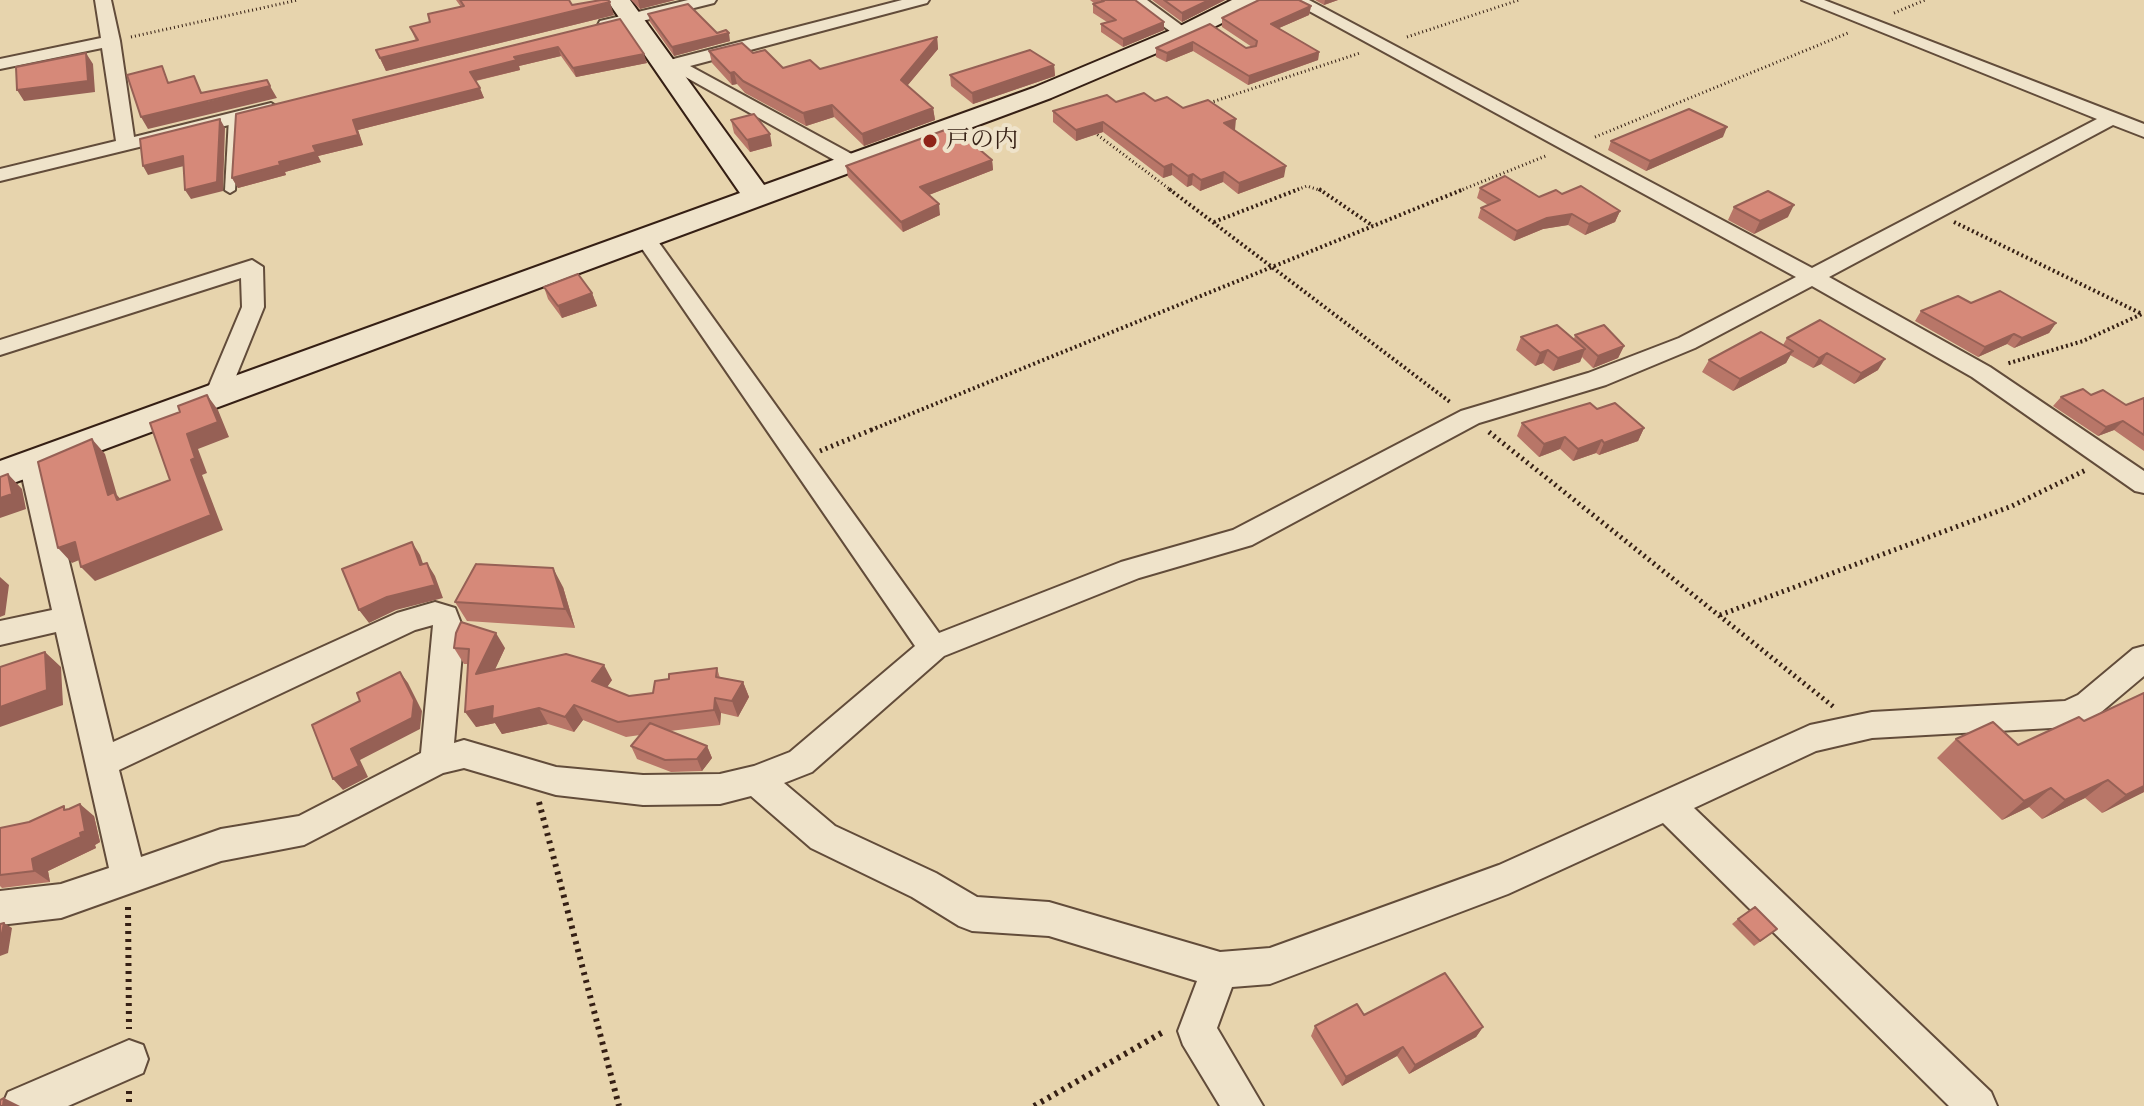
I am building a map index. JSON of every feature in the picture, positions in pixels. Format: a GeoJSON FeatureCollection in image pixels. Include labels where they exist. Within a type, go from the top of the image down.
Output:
{"type":"FeatureCollection","features":[{"type":"Feature","properties":{"kind":"street"},"geometry":{"type":"LineString","coordinates":[[103,0],[112,41],[126,145]]}},
{"type":"Feature","properties":{"kind":"street"},"geometry":{"type":"LineString","coordinates":[[583,31],[624,10],[708,0]]}},
{"type":"Feature","properties":{"kind":"street"},"geometry":{"type":"LineString","coordinates":[[665,68],[921,0]]}},
{"type":"Feature","properties":{"kind":"street"},"geometry":{"type":"LineString","coordinates":[[1136,0],[1201,28]]}},
{"type":"Feature","properties":{"kind":"street"},"geometry":{"type":"LineString","coordinates":[[0,475],[1042,93],[1201,28],[1250,0]]}},
{"type":"Feature","properties":{"kind":"street"},"geometry":{"type":"LineString","coordinates":[[1297,0],[1813,277],[1981,372],[2144,484]]}},
{"type":"Feature","properties":{"kind":"street"},"geometry":{"type":"LineString","coordinates":[[1810,0],[2144,131]]}},
{"type":"Feature","properties":{"kind":"street"},"geometry":{"type":"LineString","coordinates":[[624,10],[757,195]]}},
{"type":"Feature","properties":{"kind":"street"},"geometry":{"type":"LineString","coordinates":[[0,64],[112,41]]}},
{"type":"Feature","properties":{"kind":"street"},"geometry":{"type":"LineString","coordinates":[[665,68],[686,70],[852,162]]}},
{"type":"Feature","properties":{"kind":"street"},"geometry":{"type":"LineString","coordinates":[[0,175],[295,103]]}},
{"type":"Feature","properties":{"kind":"street"},"geometry":{"type":"LineString","coordinates":[[0,908],[61,901],[221,845],[304,830],[436,761],[464,754],[556,781],[643,790],[720,789],[756,780],[801,762],[933,648],[1131,570],[1242,538],[1470,417],[1597,379],[1687,343],[2113,118]]}},
{"type":"Feature","properties":{"kind":"street"},"geometry":{"type":"LineString","coordinates":[[645,237],[933,648]]}},
{"type":"Feature","properties":{"kind":"street"},"geometry":{"type":"LineString","coordinates":[[0,348],[252,267],[253,307],[217,395]]}},
{"type":"Feature","properties":{"kind":"street"},"geometry":{"type":"LineString","coordinates":[[32,463],[128,877]]}},
{"type":"Feature","properties":{"kind":"street"},"geometry":{"type":"LineString","coordinates":[[103,762],[407,621],[435,613],[445,616],[449,631],[436,761]]}},
{"type":"Feature","properties":{"kind":"street"},"geometry":{"type":"LineString","coordinates":[[0,633],[69,618]]}},
{"type":"Feature","properties":{"kind":"street"},"geometry":{"type":"LineString","coordinates":[[756,780],[823,837],[924,885],[972,914],[1049,919],[1220,970],[1270,966],[1508,878],[1810,739],[1872,725],[2069,714],[2089,704],[2144,658]]}},
{"type":"Feature","properties":{"kind":"street"},"geometry":{"type":"LineString","coordinates":[[1669,806],[1977,1106]]}},
{"type":"Feature","properties":{"kind":"street"},"geometry":{"type":"LineString","coordinates":[[1220,970],[1197,1031],[1243,1106]]}},
{"type":"Feature","properties":{"kind":"street"},"geometry":{"type":"LineString","coordinates":[[22,1106],[129,1059]]}},
{"type":"Feature","properties":{"kind":"lane"},"geometry":{"type":"LineString","coordinates":[[230,190],[234,118]]}},
{"type":"Feature","properties":{"kind":"path"},"geometry":{"type":"LineString","coordinates":[[112,41],[298,0]]}},
{"type":"Feature","properties":{"kind":"path"},"geometry":{"type":"LineString","coordinates":[[1206,104],[1519,0]]}},
{"type":"Feature","properties":{"kind":"path"},"geometry":{"type":"LineString","coordinates":[[801,459],[1925,0]]}},
{"type":"Feature","properties":{"kind":"path"},"geometry":{"type":"LineString","coordinates":[[1102,139],[1117,134]]}},
{"type":"Feature","properties":{"kind":"path"},"geometry":{"type":"LineString","coordinates":[[1213,222],[1307,186],[1319,189],[1374,226]]}},
{"type":"Feature","properties":{"kind":"path"},"geometry":{"type":"LineString","coordinates":[[1953,221],[2142,314],[2083,341],[1981,372]]}},
{"type":"Feature","properties":{"kind":"path"},"geometry":{"type":"LineString","coordinates":[[1719,615],[2012,506],[2110,459]]}},
{"type":"Feature","properties":{"kind":"path"},"geometry":{"type":"LineString","coordinates":[[532,774],[619,1106]]}},
{"type":"Feature","properties":{"kind":"path"},"geometry":{"type":"LineString","coordinates":[[128,877],[129,1106]]}},
{"type":"Feature","properties":{"kind":"path"},"geometry":{"type":"LineString","coordinates":[[1034,1106],[1170,1028]]}},
{"type":"Feature","properties":{"kind":"building"},"geometry":{"type":"Polygon","coordinates":[[[460,0],[569,0],[572,5],[601,0],[610,2],[380,58],[376,50],[418,40],[410,27],[430,22],[428,14],[464,6],[460,0]]]}},
{"type":"Feature","properties":{"kind":"building"},"geometry":{"type":"Polygon","coordinates":[[[1102,0],[1135,0],[1164,22],[1123,39],[1101,24],[1116,20],[1093,4],[1102,0]]]}},
{"type":"Feature","properties":{"kind":"building"},"geometry":{"type":"Polygon","coordinates":[[[1164,0],[1209,0],[1182,13],[1164,0]]]}},
{"type":"Feature","properties":{"kind":"building"},"geometry":{"type":"Polygon","coordinates":[[[1259,0],[1299,0],[1311,6],[1271,24],[1319,52],[1249,76],[1193,42],[1167,53],[1156,48],[1210,24],[1246,48],[1256,46],[1257,41],[1222,18],[1259,0]]]}},
{"type":"Feature","properties":{"kind":"building"},"geometry":{"type":"Polygon","coordinates":[[[688,4],[717,33],[726,30],[729,33],[672,47],[648,14],[688,4]]]}},
{"type":"Feature","properties":{"kind":"building"},"geometry":{"type":"Polygon","coordinates":[[[620,19],[644,54],[573,68],[558,47],[514,57],[517,60],[470,72],[480,88],[353,120],[358,135],[313,146],[316,152],[232,178],[236,114],[620,19]]]}},
{"type":"Feature","properties":{"kind":"building"},"geometry":{"type":"Polygon","coordinates":[[[937,37],[901,80],[933,108],[862,134],[832,105],[803,113],[743,81],[734,72],[730,73],[709,51],[742,43],[753,53],[765,50],[783,68],[810,60],[820,69],[937,37]]]}},
{"type":"Feature","properties":{"kind":"building"},"geometry":{"type":"Polygon","coordinates":[[[1030,50],[1054,65],[972,93],[950,75],[1030,50]]]}},
{"type":"Feature","properties":{"kind":"building"},"geometry":{"type":"Polygon","coordinates":[[[86,53],[88,81],[17,90],[16,67],[86,53]]]}},
{"type":"Feature","properties":{"kind":"building"},"geometry":{"type":"Polygon","coordinates":[[[162,66],[168,83],[194,76],[201,93],[267,80],[270,86],[141,117],[127,75],[162,66]]]}},
{"type":"Feature","properties":{"kind":"building"},"geometry":{"type":"Polygon","coordinates":[[[1144,93],[1155,101],[1167,97],[1183,108],[1208,100],[1236,119],[1224,123],[1286,166],[1239,183],[1224,172],[1201,180],[1193,174],[1188,176],[1172,164],[1164,167],[1103,122],[1076,130],[1053,111],[1107,95],[1116,102],[1144,93]]]}},
{"type":"Feature","properties":{"kind":"building"},"geometry":{"type":"Polygon","coordinates":[[[1689,109],[1727,127],[1650,161],[1611,141],[1689,109]]]}},
{"type":"Feature","properties":{"kind":"building"},"geometry":{"type":"Polygon","coordinates":[[[754,114],[770,134],[747,140],[731,120],[754,114]]]}},
{"type":"Feature","properties":{"kind":"building"},"geometry":{"type":"Polygon","coordinates":[[[220,119],[217,182],[185,190],[183,156],[143,166],[140,139],[220,119]]]}},
{"type":"Feature","properties":{"kind":"building"},"geometry":{"type":"Polygon","coordinates":[[[953,127],[992,160],[920,187],[939,204],[901,222],[846,166],[953,127]]]}},
{"type":"Feature","properties":{"kind":"building"},"geometry":{"type":"Polygon","coordinates":[[[1505,176],[1539,197],[1556,190],[1562,194],[1581,186],[1620,211],[1589,224],[1572,214],[1547,218],[1517,231],[1481,208],[1500,200],[1480,188],[1505,176]]]}},
{"type":"Feature","properties":{"kind":"building"},"geometry":{"type":"Polygon","coordinates":[[[1768,191],[1794,205],[1760,221],[1734,207],[1768,191]]]}},
{"type":"Feature","properties":{"kind":"building"},"geometry":{"type":"Polygon","coordinates":[[[578,274],[592,293],[558,306],[544,287],[578,274]]]}},
{"type":"Feature","properties":{"kind":"building"},"geometry":{"type":"Polygon","coordinates":[[[2000,291],[2056,323],[2022,338],[2014,334],[1985,347],[1921,311],[1958,296],[1971,303],[2000,291]]]}},
{"type":"Feature","properties":{"kind":"building"},"geometry":{"type":"Polygon","coordinates":[[[1820,320],[1885,359],[1861,373],[1827,353],[1819,358],[1787,338],[1820,320]]]}},
{"type":"Feature","properties":{"kind":"building"},"geometry":{"type":"Polygon","coordinates":[[[1557,325],[1585,349],[1558,358],[1548,350],[1540,353],[1521,337],[1557,325]]]}},
{"type":"Feature","properties":{"kind":"building"},"geometry":{"type":"Polygon","coordinates":[[[1604,325],[1624,346],[1598,356],[1575,335],[1604,325]]]}},
{"type":"Feature","properties":{"kind":"building"},"geometry":{"type":"Polygon","coordinates":[[[1761,332],[1793,351],[1740,379],[1709,360],[1761,332]]]}},
{"type":"Feature","properties":{"kind":"building"},"geometry":{"type":"Polygon","coordinates":[[[2083,389],[2091,395],[2103,390],[2126,405],[2144,398],[2144,435],[2123,421],[2106,427],[2061,397],[2083,389]]]}},
{"type":"Feature","properties":{"kind":"building"},"geometry":{"type":"Polygon","coordinates":[[[207,395],[218,422],[187,434],[195,458],[191,460],[211,515],[81,567],[75,542],[58,548],[38,462],[92,439],[108,495],[114,492],[117,500],[170,480],[150,423],[180,412],[178,406],[207,395]]]}},
{"type":"Feature","properties":{"kind":"building"},"geometry":{"type":"Polygon","coordinates":[[[1590,403],[1597,409],[1615,403],[1644,428],[1578,449],[1565,437],[1544,444],[1522,423],[1590,403]]]}},
{"type":"Feature","properties":{"kind":"building"},"geometry":{"type":"Polygon","coordinates":[[[8,474],[12,494],[0,498],[0,477],[8,474]]]}},
{"type":"Feature","properties":{"kind":"building"},"geometry":{"type":"Polygon","coordinates":[[[412,542],[420,565],[427,563],[435,585],[387,597],[359,610],[342,569],[412,542]]]}},
{"type":"Feature","properties":{"kind":"building"},"geometry":{"type":"Polygon","coordinates":[[[476,564],[553,568],[565,609],[455,602],[476,564]]]}},
{"type":"Feature","properties":{"kind":"building"},"geometry":{"type":"Polygon","coordinates":[[[461,622],[496,633],[476,674],[566,654],[604,665],[592,681],[629,696],[653,693],[655,681],[669,679],[669,674],[717,668],[716,677],[743,682],[732,701],[715,698],[714,710],[618,722],[574,705],[565,717],[539,708],[492,719],[493,706],[465,712],[469,649],[454,648],[461,622]]]}},
{"type":"Feature","properties":{"kind":"building"},"geometry":{"type":"Polygon","coordinates":[[[45,652],[47,690],[0,707],[0,667],[45,652]]]}},
{"type":"Feature","properties":{"kind":"building"},"geometry":{"type":"Polygon","coordinates":[[[400,672],[414,700],[412,718],[351,749],[359,766],[333,779],[312,725],[360,701],[357,693],[400,672]]]}},
{"type":"Feature","properties":{"kind":"building"},"geometry":{"type":"Polygon","coordinates":[[[2144,693],[2144,786],[2126,795],[2108,780],[2065,800],[2051,788],[2024,801],[1956,739],[1993,722],[2018,745],[2079,717],[2084,721],[2144,693]]]}},
{"type":"Feature","properties":{"kind":"building"},"geometry":{"type":"Polygon","coordinates":[[[650,723],[707,746],[697,759],[665,760],[631,746],[650,723]]]}},
{"type":"Feature","properties":{"kind":"building"},"geometry":{"type":"Polygon","coordinates":[[[80,804],[85,831],[80,833],[81,837],[32,859],[34,871],[0,875],[0,828],[29,822],[64,806],[64,810],[80,804]]]}},
{"type":"Feature","properties":{"kind":"building"},"geometry":{"type":"Polygon","coordinates":[[[1755,907],[1777,929],[1760,941],[1738,919],[1755,907]]]}},
{"type":"Feature","properties":{"kind":"building"},"geometry":{"type":"Polygon","coordinates":[[[1445,973],[1483,1027],[1415,1065],[1403,1047],[1346,1077],[1315,1026],[1357,1004],[1364,1015],[1445,973]]]}},
{"type":"Feature","properties":{"kind":"place","name":"戸の内"},"geometry":{"type":"Point","coordinates":[930,141]}}]}
